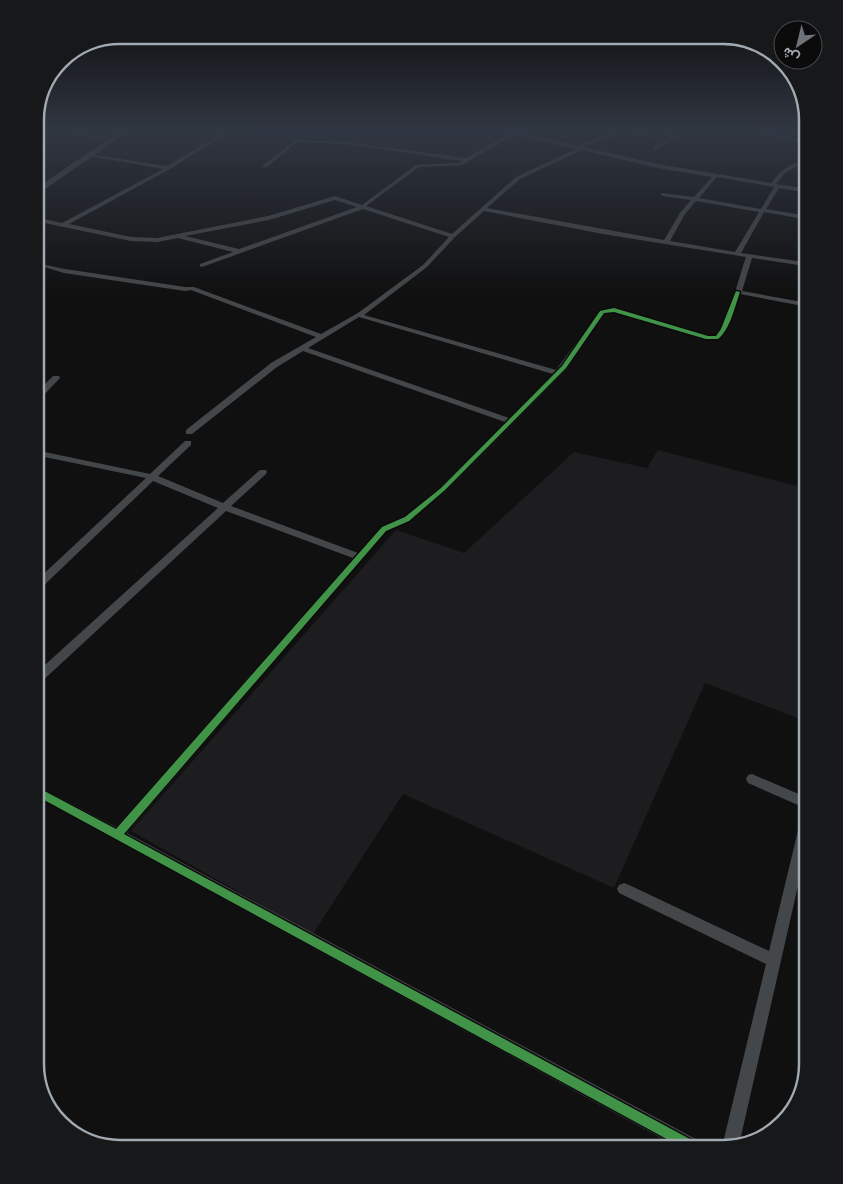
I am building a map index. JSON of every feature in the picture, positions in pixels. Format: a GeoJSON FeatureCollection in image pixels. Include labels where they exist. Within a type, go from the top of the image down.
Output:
{"type":"FeatureCollection","features":[{"type":"Feature","properties":{"kind":"street"},"geometry":{"type":"LineString","coordinates":[[64,225],[138,184]]}},
{"type":"Feature","properties":{"kind":"street"},"geometry":{"type":"LineString","coordinates":[[202,265],[362,207],[393,184]]}},
{"type":"Feature","properties":{"kind":"street"},"geometry":{"type":"LineString","coordinates":[[189,432],[251,382],[301,348],[358,315],[425,266],[453,236],[511,184]]}},
{"type":"Feature","properties":{"kind":"street"},"geometry":{"type":"LineString","coordinates":[[667,242],[675,224],[708,184]]}},
{"type":"Feature","properties":{"kind":"street"},"geometry":{"type":"LineString","coordinates":[[765,184],[799,190]]}},
{"type":"Feature","properties":{"kind":"street"},"geometry":{"type":"LineString","coordinates":[[737,254],[775,186]]}},
{"type":"Feature","properties":{"kind":"street"},"geometry":{"type":"LineString","coordinates":[[663,194],[799,216]]}},
{"type":"Feature","properties":{"kind":"street"},"geometry":{"type":"LineString","coordinates":[[44,221],[143,240],[176,236],[270,218],[335,198],[453,236]]}},
{"type":"Feature","properties":{"kind":"street"},"geometry":{"type":"LineString","coordinates":[[482,209],[684,246],[799,263]]}},
{"type":"Feature","properties":{"kind":"street"},"geometry":{"type":"LineString","coordinates":[[176,236],[240,252]]}},
{"type":"Feature","properties":{"kind":"street"},"geometry":{"type":"LineString","coordinates":[[117,835],[384,529],[407,518],[443,489],[564,367],[602,312],[614,310],[708,338],[718,337],[724,329],[749,256]]}},
{"type":"Feature","properties":{"kind":"street"},"geometry":{"type":"LineString","coordinates":[[44,265],[82,274],[185,289],[192,288],[322,337]]}},
{"type":"Feature","properties":{"kind":"street"},"geometry":{"type":"LineString","coordinates":[[738,292],[799,303]]}},
{"type":"Feature","properties":{"kind":"street"},"geometry":{"type":"LineString","coordinates":[[358,315],[557,374]]}},
{"type":"Feature","properties":{"kind":"street"},"geometry":{"type":"LineString","coordinates":[[301,348],[509,421]]}},
{"type":"Feature","properties":{"kind":"street"},"geometry":{"type":"LineString","coordinates":[[44,389],[56,378]]}},
{"type":"Feature","properties":{"kind":"street"},"geometry":{"type":"LineString","coordinates":[[44,579],[188,443]]}},
{"type":"Feature","properties":{"kind":"street"},"geometry":{"type":"LineString","coordinates":[[44,454],[152,477],[224,507],[359,556]]}},
{"type":"Feature","properties":{"kind":"street"},"geometry":{"type":"LineString","coordinates":[[44,673],[263,472]]}},
{"type":"Feature","properties":{"kind":"street"},"geometry":{"type":"LineString","coordinates":[[752,779],[799,800]]}},
{"type":"Feature","properties":{"kind":"street"},"geometry":{"type":"LineString","coordinates":[[44,795],[680,1140]]}},
{"type":"Feature","properties":{"kind":"street"},"geometry":{"type":"LineString","coordinates":[[732,1140],[799,852]]}},
{"type":"Feature","properties":{"kind":"street"},"geometry":{"type":"LineString","coordinates":[[624,889],[773,960]]}},
{"type":"Feature","properties":{"kind":"shaded area"},"geometry":{"type":"Polygon","coordinates":[[[658,450],[799,487],[799,719],[705,683],[614,888],[403,794],[313,934],[131,831],[396,530],[464,553],[574,452],[647,468],[658,450]]]}},
{"type":"Feature","properties":{"kind":"cycle path"},"geometry":{"type":"LineString","coordinates":[[117,835],[384,529],[407,519],[443,489],[564,367],[602,312],[614,310],[708,338],[718,337],[724,329],[738,292]]}},
{"type":"Feature","properties":{"kind":"cycle path"},"geometry":{"type":"LineString","coordinates":[[44,795],[680,1140]]}}]}
